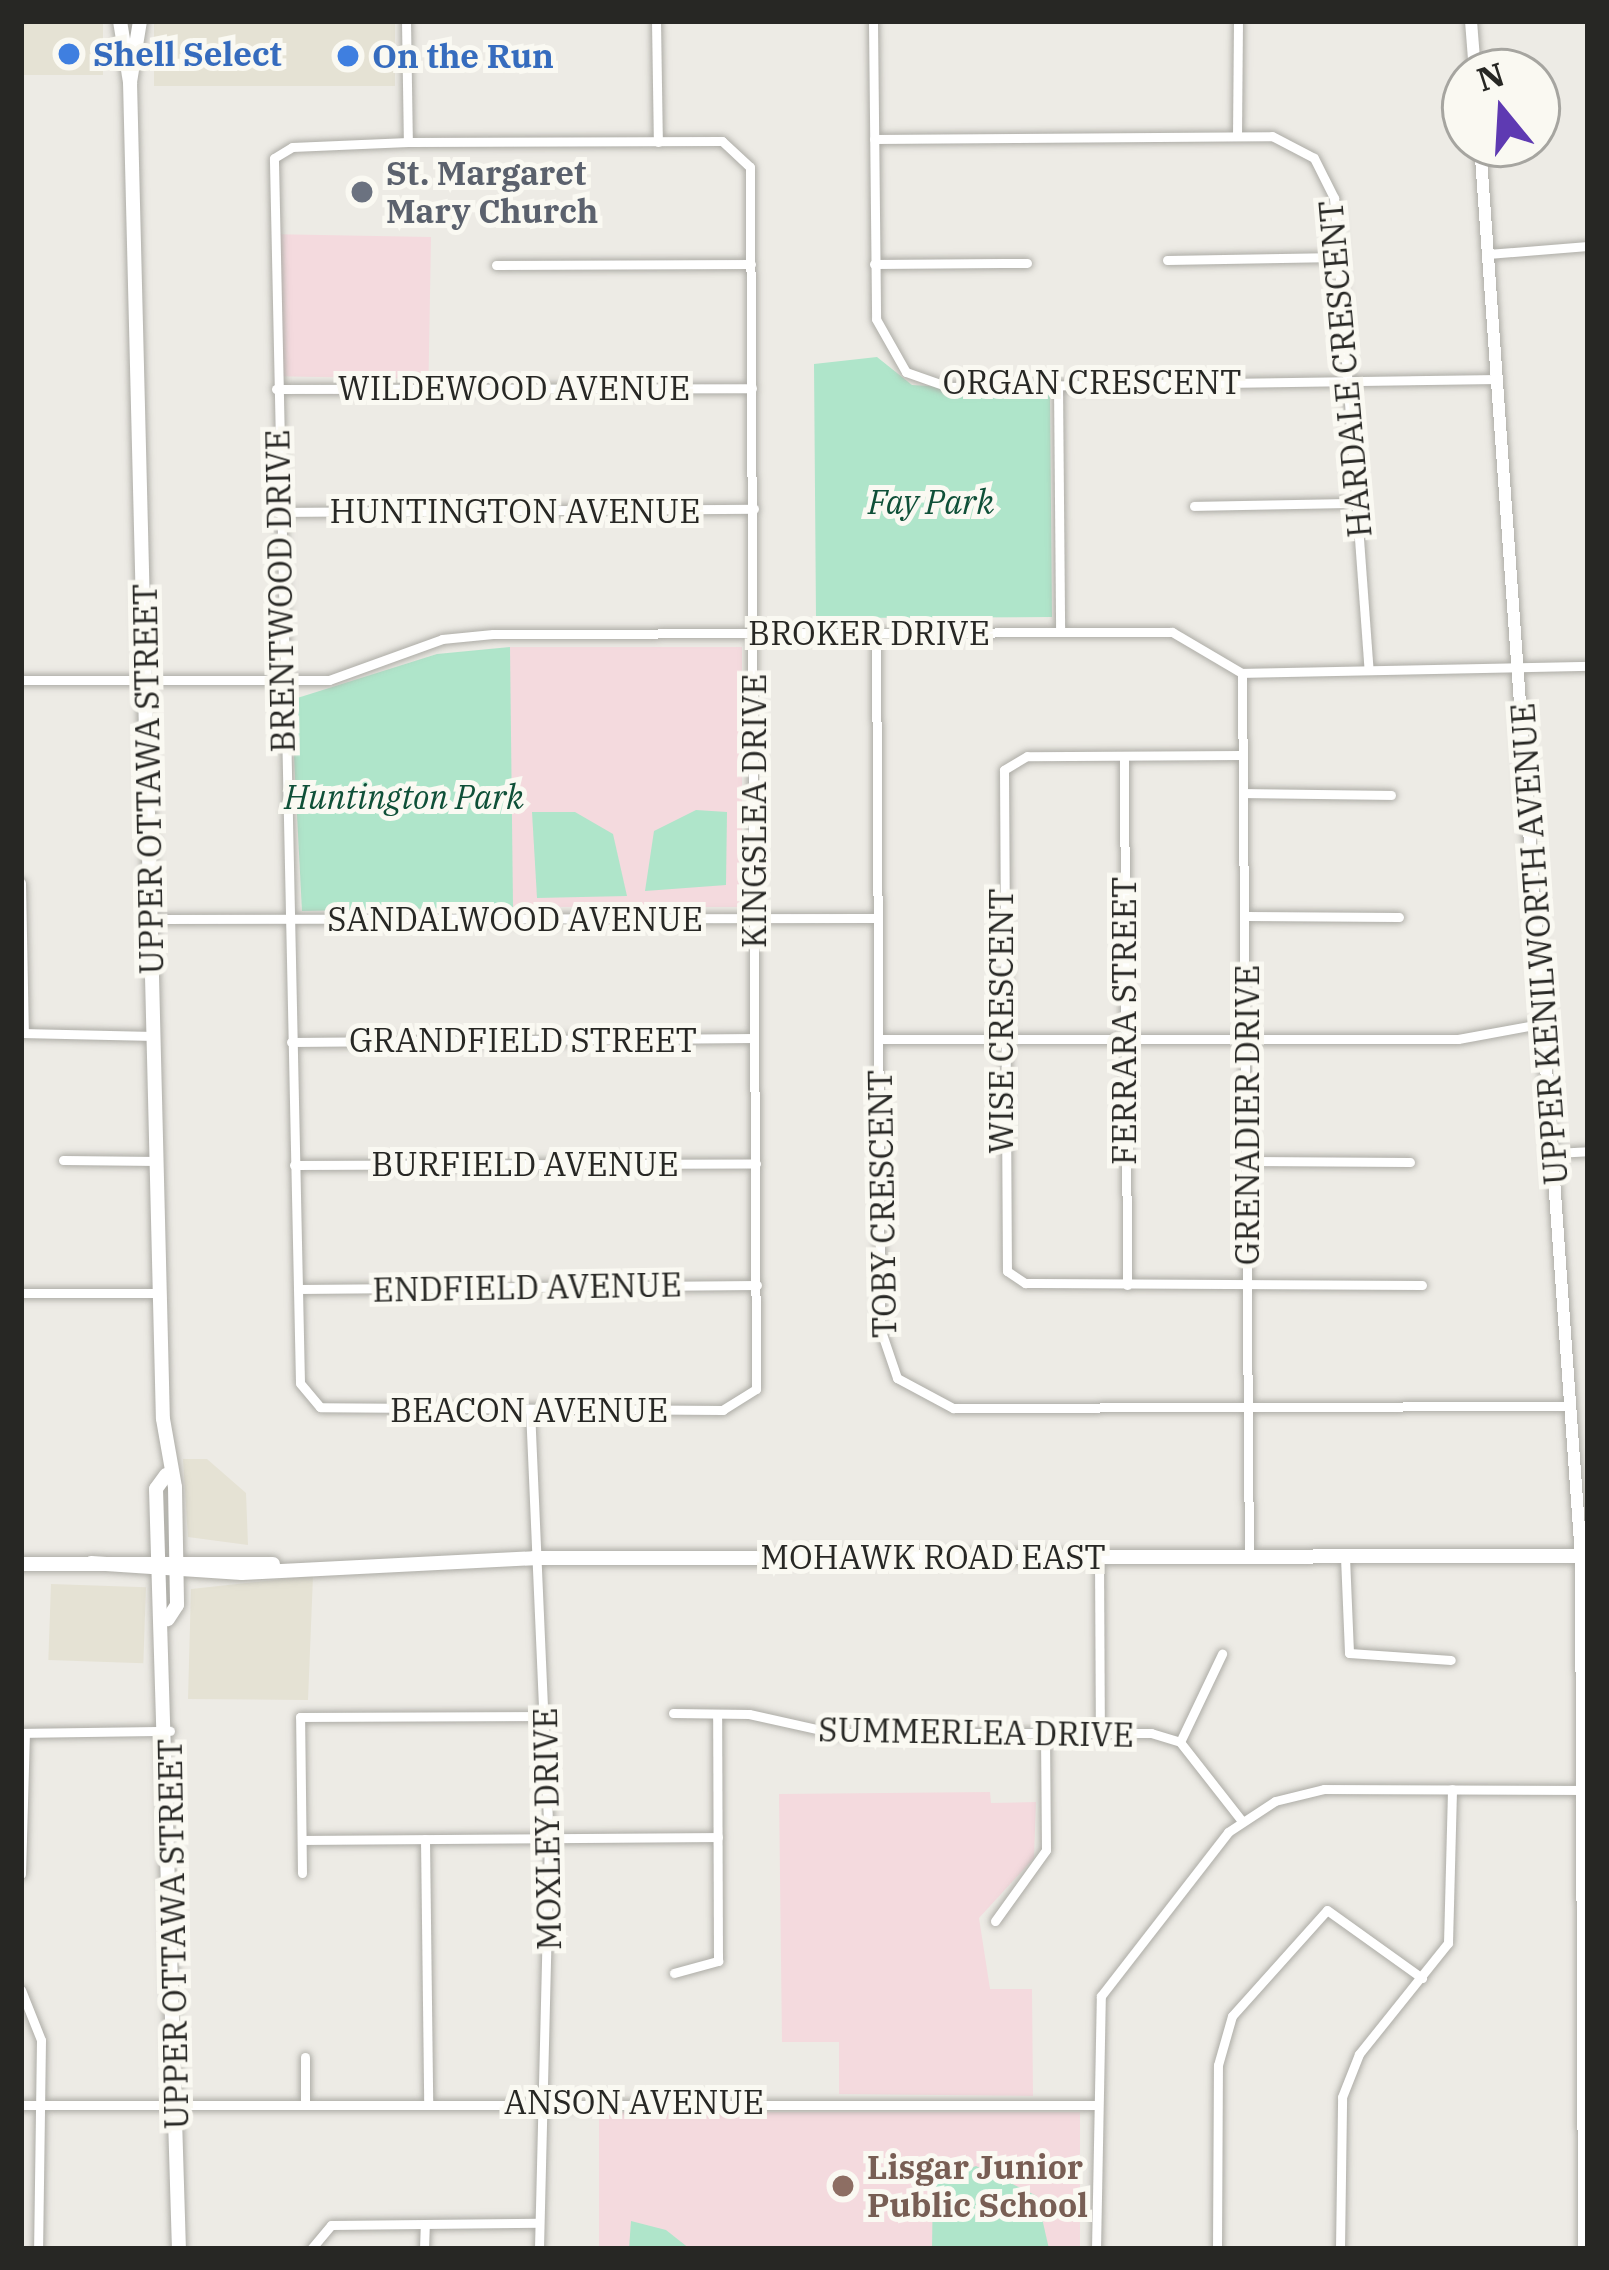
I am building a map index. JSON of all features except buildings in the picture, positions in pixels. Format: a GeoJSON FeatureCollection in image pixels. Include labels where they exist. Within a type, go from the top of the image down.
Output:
{"type":"FeatureCollection","features":[{"type":"Feature","properties":{"kind":"main road","name":"UPPER OTTAWA STREET"},"geometry":{"type":"LineString","coordinates":[[120,21],[130,82],[160,1294],[166,1475],[177,1564],[168,1619]]}},
{"type":"Feature","properties":{"kind":"main road","name":"UPPER OTTAWA STREET"},"geometry":{"type":"LineString","coordinates":[[130,82],[140,21]]}},
{"type":"Feature","properties":{"kind":"main road","name":"UPPER OTTAWA STREET"},"geometry":{"type":"LineString","coordinates":[[166,1475],[158,1564],[168,1619],[178,2249]]}},
{"type":"Feature","properties":{"kind":"main road","name":"MOHAWK ROAD EAST"},"geometry":{"type":"LineString","coordinates":[[21,1564],[1585,1556]]}},
{"type":"Feature","properties":{"kind":"street"},"geometry":{"type":"LineString","coordinates":[[406,21],[409,142],[658,142],[656,21]]}},
{"type":"Feature","properties":{"kind":"street","name":"ORGAN CRESCENT"},"geometry":{"type":"LineString","coordinates":[[873,21],[875,320],[906,372],[949,387],[1498,379]]}},
{"type":"Feature","properties":{"kind":"street"},"geometry":{"type":"LineString","coordinates":[[1237,136],[1238,21]]}},
{"type":"Feature","properties":{"kind":"street","name":"HARDALE CRESCENT"},"geometry":{"type":"LineString","coordinates":[[874,139],[1237,136],[1283,140],[1314,158],[1334,198],[1370,670]]}},
{"type":"Feature","properties":{"kind":"street","name":"BRENTWOOD DRIVE"},"geometry":{"type":"LineString","coordinates":[[309,1402],[298,1289],[294,1165],[270,176],[292,147],[409,142]]}},
{"type":"Feature","properties":{"kind":"street","name":"KINGSLEA DRIVE"},"geometry":{"type":"LineString","coordinates":[[658,142],[740,148],[751,265],[758,1285],[748,1402]]}},
{"type":"Feature","properties":{"kind":"street","name":"UPPER KENILWORTH AVENUE"},"geometry":{"type":"LineString","coordinates":[[1482,168],[1570,1406],[1585,1556],[1584,2249]]}},
{"type":"Feature","properties":{"kind":"street"},"geometry":{"type":"LineString","coordinates":[[1488,254],[1588,246]]}},
{"type":"Feature","properties":{"kind":"street"},"geometry":{"type":"LineString","coordinates":[[1167,260],[1338,257]]}},
{"type":"Feature","properties":{"kind":"street"},"geometry":{"type":"LineString","coordinates":[[874,264],[1027,263]]}},
{"type":"Feature","properties":{"kind":"street"},"geometry":{"type":"LineString","coordinates":[[496,265],[751,265]]}},
{"type":"Feature","properties":{"kind":"street"},"geometry":{"type":"LineString","coordinates":[[1058,385],[1060,632]]}},
{"type":"Feature","properties":{"kind":"street","name":"WILDEWOOD AVENUE"},"geometry":{"type":"LineString","coordinates":[[276,389],[752,388]]}},
{"type":"Feature","properties":{"kind":"street"},"geometry":{"type":"LineString","coordinates":[[1193,506],[1357,503]]}},
{"type":"Feature","properties":{"kind":"street","name":"HUNTINGTON AVENUE"},"geometry":{"type":"LineString","coordinates":[[278,512],[754,509]]}},
{"type":"Feature","properties":{"kind":"street","name":"BROKER DRIVE"},"geometry":{"type":"LineString","coordinates":[[21,680],[282,681],[344,677],[460,635],[754,633],[1172,632],[1242,673]]}},
{"type":"Feature","properties":{"kind":"street","name":"TOBY CRESCENT"},"geometry":{"type":"LineString","coordinates":[[876,633],[881,1340],[907,1388],[952,1408],[1570,1406]]}},
{"type":"Feature","properties":{"kind":"street"},"geometry":{"type":"LineString","coordinates":[[1242,673],[1588,666]]}},
{"type":"Feature","properties":{"kind":"street","name":"GRENADIER DRIVE"},"geometry":{"type":"LineString","coordinates":[[1242,673],[1249,1558]]}},
{"type":"Feature","properties":{"kind":"street","name":"WISE CRESCENT"},"geometry":{"type":"LineString","coordinates":[[1244,755],[1027,756],[1004,770],[1001,1038],[1007,1271],[1025,1283],[1422,1285]]}},
{"type":"Feature","properties":{"kind":"street","name":"FERRARA STREET"},"geometry":{"type":"LineString","coordinates":[[1124,758],[1126,1285]]}},
{"type":"Feature","properties":{"kind":"street"},"geometry":{"type":"LineString","coordinates":[[1244,793],[1391,795]]}},
{"type":"Feature","properties":{"kind":"street"},"geometry":{"type":"LineString","coordinates":[[21,883],[23,1034],[155,1036]]}},
{"type":"Feature","properties":{"kind":"street"},"geometry":{"type":"LineString","coordinates":[[1246,916],[1399,917]]}},
{"type":"Feature","properties":{"kind":"street","name":"SANDALWOOD AVENUE"},"geometry":{"type":"LineString","coordinates":[[152,919],[878,918]]}},
{"type":"Feature","properties":{"kind":"street"},"geometry":{"type":"LineString","coordinates":[[880,1039],[1458,1039],[1545,1023]]}},
{"type":"Feature","properties":{"kind":"street","name":"GRANDFIELD STREET"},"geometry":{"type":"LineString","coordinates":[[291,1042],[754,1038]]}},
{"type":"Feature","properties":{"kind":"street"},"geometry":{"type":"LineString","coordinates":[[1555,1154],[1588,1151]]}},
{"type":"Feature","properties":{"kind":"street"},"geometry":{"type":"LineString","coordinates":[[63,1160],[158,1161]]}},
{"type":"Feature","properties":{"kind":"street"},"geometry":{"type":"LineString","coordinates":[[1249,1161],[1410,1162]]}},
{"type":"Feature","properties":{"kind":"street","name":"BURFIELD AVENUE"},"geometry":{"type":"LineString","coordinates":[[294,1165],[756,1163]]}},
{"type":"Feature","properties":{"kind":"street","name":"ENDFIELD AVENUE"},"geometry":{"type":"LineString","coordinates":[[298,1289],[758,1285]]}},
{"type":"Feature","properties":{"kind":"street"},"geometry":{"type":"LineString","coordinates":[[21,1293],[160,1294]]}},
{"type":"Feature","properties":{"kind":"street","name":"BEACON AVENUE"},"geometry":{"type":"LineString","coordinates":[[309,1402],[530,1409],[748,1402]]}},
{"type":"Feature","properties":{"kind":"street","name":"MOXLEY DRIVE"},"geometry":{"type":"LineString","coordinates":[[530,1409],[549,1839],[539,2249]]}},
{"type":"Feature","properties":{"kind":"street"},"geometry":{"type":"LineString","coordinates":[[1099,1557],[1100,1732]]}},
{"type":"Feature","properties":{"kind":"street"},"geometry":{"type":"LineString","coordinates":[[1345,1557],[1349,1654],[1451,1660]]}},
{"type":"Feature","properties":{"kind":"street"},"geometry":{"type":"LineString","coordinates":[[1180,1742],[1222,1654]]}},
{"type":"Feature","properties":{"kind":"street","name":"SUMMERLEA DRIVE"},"geometry":{"type":"LineString","coordinates":[[673,1713],[717,1714],[834,1733],[1100,1732],[1180,1742],[1242,1821]]}},
{"type":"Feature","properties":{"kind":"street"},"geometry":{"type":"LineString","coordinates":[[674,1973],[718,1961],[717,1714]]}},
{"type":"Feature","properties":{"kind":"street"},"geometry":{"type":"LineString","coordinates":[[302,1873],[300,1717],[547,1716]]}},
{"type":"Feature","properties":{"kind":"street"},"geometry":{"type":"LineString","coordinates":[[21,1874],[23,1733],[170,1731]]}},
{"type":"Feature","properties":{"kind":"street"},"geometry":{"type":"LineString","coordinates":[[994,1921],[1044,1857],[1045,1732]]}},
{"type":"Feature","properties":{"kind":"street"},"geometry":{"type":"LineString","coordinates":[[1096,2249],[1095,2022],[1111,1972],[1242,1821],[1324,1789],[1584,1790]]}},
{"type":"Feature","properties":{"kind":"street"},"geometry":{"type":"LineString","coordinates":[[1340,2249],[1347,2078],[1422,1978],[1453,1924],[1452,1789]]}},
{"type":"Feature","properties":{"kind":"street"},"geometry":{"type":"LineString","coordinates":[[1047,1831],[1065,1831]]}},
{"type":"Feature","properties":{"kind":"street"},"geometry":{"type":"LineString","coordinates":[[303,1840],[718,1838]]}},
{"type":"Feature","properties":{"kind":"street"},"geometry":{"type":"LineString","coordinates":[[425,1839],[428,2101]]}},
{"type":"Feature","properties":{"kind":"street"},"geometry":{"type":"LineString","coordinates":[[1217,2249],[1218,2065],[1244,2000],[1327,1910],[1422,1978]]}},
{"type":"Feature","properties":{"kind":"street"},"geometry":{"type":"LineString","coordinates":[[21,1990],[41,2040],[38,2249]]}},
{"type":"Feature","properties":{"kind":"street"},"geometry":{"type":"LineString","coordinates":[[305,2057],[305,2100]]}},
{"type":"Feature","properties":{"kind":"street","name":"ANSON AVENUE"},"geometry":{"type":"LineString","coordinates":[[21,2105],[305,2100],[1094,2104]]}},
{"type":"Feature","properties":{"kind":"street"},"geometry":{"type":"LineString","coordinates":[[310,2249],[320,2227],[539,2223]]}},
{"type":"Feature","properties":{"kind":"street"},"geometry":{"type":"LineString","coordinates":[[424,2249],[425,2224]]}},
{"type":"Feature","properties":{"kind":"shaded area"},"geometry":{"type":"Polygon","coordinates":[[[21,21],[103,21],[103,75],[21,75],[21,21]]]}},
{"type":"Feature","properties":{"kind":"shaded area"},"geometry":{"type":"Polygon","coordinates":[[[154,21],[395,21],[395,86],[154,86],[154,21]]]}},
{"type":"Feature","properties":{"kind":"shaded area"},"geometry":{"type":"Polygon","coordinates":[[[280,234],[431,237],[429,379],[278,376],[280,234]]]}},
{"type":"Feature","properties":{"kind":"shaded area"},"geometry":{"type":"Polygon","coordinates":[[[510,647],[742,647],[742,907],[510,907],[510,647]]]}},
{"type":"Feature","properties":{"kind":"shaded area"},"geometry":{"type":"Polygon","coordinates":[[[183,1459],[207,1459],[246,1493],[248,1545],[188,1537],[183,1459]]]}},
{"type":"Feature","properties":{"kind":"shaded area"},"geometry":{"type":"Polygon","coordinates":[[[313,1576],[308,1700],[188,1699],[191,1589],[313,1576]]]}},
{"type":"Feature","properties":{"kind":"shaded area"},"geometry":{"type":"Polygon","coordinates":[[[51,1584],[146,1587],[143,1663],[48,1660],[51,1584]]]}},
{"type":"Feature","properties":{"kind":"shaded area"},"geometry":{"type":"Polygon","coordinates":[[[990,1792],[991,1803],[1036,1802],[1034,1858],[979,1918],[990,1989],[1032,1989],[1033,2096],[839,2094],[839,2042],[782,2042],[779,1794],[990,1792]]]}},
{"type":"Feature","properties":{"kind":"shaded area","name":"Lisgar Junior Public School"},"geometry":{"type":"Polygon","coordinates":[[[599,2112],[1080,2112],[1080,2249],[599,2249],[599,2112]]]}},
{"type":"Feature","properties":{"kind":"green space","name":"Fay Park"},"geometry":{"type":"Polygon","coordinates":[[[877,357],[912,385],[1050,393],[1052,617],[816,618],[814,364],[877,357]]]}},
{"type":"Feature","properties":{"kind":"green space","name":"Huntington Park"},"geometry":{"type":"Polygon","coordinates":[[[510,647],[513,907],[302,911],[291,700],[437,654],[510,647]]]}},
{"type":"Feature","properties":{"kind":"green space"},"geometry":{"type":"Polygon","coordinates":[[[696,810],[727,812],[726,885],[645,891],[654,831],[696,810]]]}},
{"type":"Feature","properties":{"kind":"green space"},"geometry":{"type":"Polygon","coordinates":[[[532,812],[575,812],[613,834],[627,896],[537,898],[532,812]]]}},
{"type":"Feature","properties":{"kind":"green space"},"geometry":{"type":"Polygon","coordinates":[[[976,2166],[1037,2196],[1049,2249],[932,2249],[933,2182],[976,2166]]]}},
{"type":"Feature","properties":{"kind":"green space"},"geometry":{"type":"Polygon","coordinates":[[[631,2221],[666,2230],[690,2249],[629,2249],[631,2221]]]}},
{"type":"Feature","properties":{"kind":"place","name":"Shell Select"},"geometry":{"type":"Point","coordinates":[69,54]}},
{"type":"Feature","properties":{"kind":"place","name":"On the Run"},"geometry":{"type":"Point","coordinates":[348,56]}},
{"type":"Feature","properties":{"kind":"place","name":"St. Margaret Mary Church"},"geometry":{"type":"Point","coordinates":[362,192]}},
{"type":"Feature","properties":{"kind":"place","name":"Lisgar Junior Public School"},"geometry":{"type":"Point","coordinates":[843,2186]}}]}
